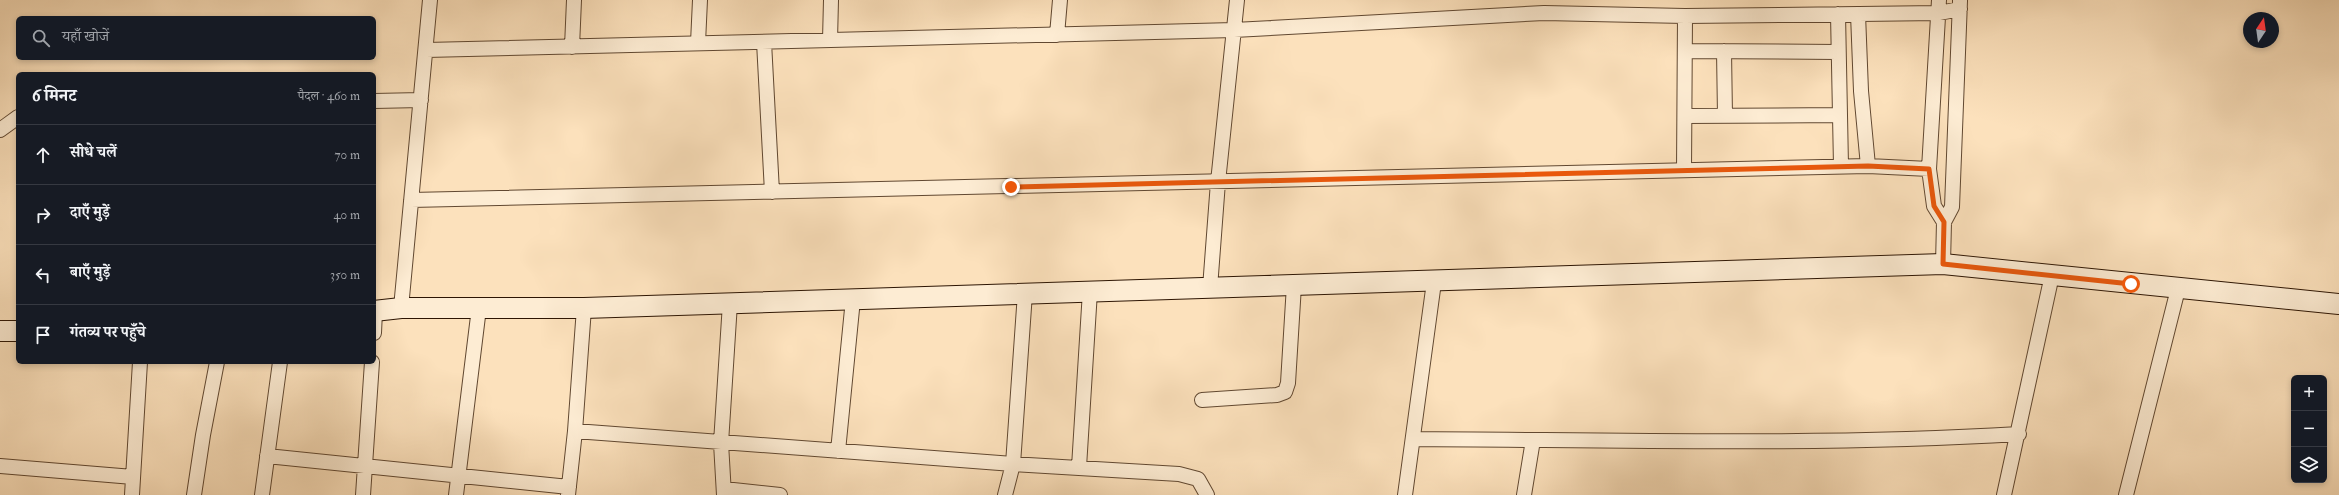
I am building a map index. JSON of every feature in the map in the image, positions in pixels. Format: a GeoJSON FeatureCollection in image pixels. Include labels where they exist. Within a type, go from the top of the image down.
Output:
{"type":"FeatureCollection","features":[{"type":"Feature","properties":{"kind":"main road"},"geometry":{"type":"LineString","coordinates":[[376,311],[401,308],[584,308],[1090,291],[1434,282],[1943,264],[2339,304]]}},
{"type":"Feature","properties":{"kind":"main road"},"geometry":{"type":"LineString","coordinates":[[0,331],[16,331]]}},
{"type":"Feature","properties":{"kind":"street"},"geometry":{"type":"LineString","coordinates":[[401,308],[430,0]]}},
{"type":"Feature","properties":{"kind":"street"},"geometry":{"type":"LineString","coordinates":[[572,47],[574,0]]}},
{"type":"Feature","properties":{"kind":"street"},"geometry":{"type":"LineString","coordinates":[[698,44],[700,0]]}},
{"type":"Feature","properties":{"kind":"street"},"geometry":{"type":"LineString","coordinates":[[830,40],[831,0]]}},
{"type":"Feature","properties":{"kind":"street"},"geometry":{"type":"LineString","coordinates":[[1057,35],[1060,0]]}},
{"type":"Feature","properties":{"kind":"street"},"geometry":{"type":"LineString","coordinates":[[1210,288],[1218,182],[1237,0]]}},
{"type":"Feature","properties":{"kind":"street"},"geometry":{"type":"LineString","coordinates":[[426,50],[1234,30],[1545,7],[1685,16],[1858,14],[1960,5],[1952,207],[1944,222],[1943,264]]}},
{"type":"Feature","properties":{"kind":"street"},"geometry":{"type":"LineString","coordinates":[[1939,6],[1929,169],[1934,206],[1944,222]]}},
{"type":"Feature","properties":{"kind":"street"},"geometry":{"type":"LineString","coordinates":[[1838,14],[1841,166]]}},
{"type":"Feature","properties":{"kind":"street"},"geometry":{"type":"LineString","coordinates":[[1858,14],[1861,91],[1868,166]]}},
{"type":"Feature","properties":{"kind":"street"},"geometry":{"type":"LineString","coordinates":[[1684,170],[1685,16]]}},
{"type":"Feature","properties":{"kind":"street"},"geometry":{"type":"LineString","coordinates":[[764,42],[772,192]]}},
{"type":"Feature","properties":{"kind":"street"},"geometry":{"type":"LineString","coordinates":[[1685,51],[1838,52]]}},
{"type":"Feature","properties":{"kind":"street"},"geometry":{"type":"LineString","coordinates":[[1724,51],[1725,116]]}},
{"type":"Feature","properties":{"kind":"street"},"geometry":{"type":"LineString","coordinates":[[376,101],[421,100]]}},
{"type":"Feature","properties":{"kind":"street"},"geometry":{"type":"LineString","coordinates":[[1685,116],[1840,115]]}},
{"type":"Feature","properties":{"kind":"street"},"geometry":{"type":"LineString","coordinates":[[0,130],[16,118]]}},
{"type":"Feature","properties":{"kind":"street"},"geometry":{"type":"LineString","coordinates":[[411,200],[1841,166],[1929,169]]}},
{"type":"Feature","properties":{"kind":"street"},"geometry":{"type":"LineString","coordinates":[[2004,495],[2052,275]]}},
{"type":"Feature","properties":{"kind":"street"},"geometry":{"type":"LineString","coordinates":[[1405,495],[1434,282]]}},
{"type":"Feature","properties":{"kind":"street"},"geometry":{"type":"LineString","coordinates":[[1202,400],[1276,395],[1285,392],[1288,383],[1294,285]]}},
{"type":"Feature","properties":{"kind":"street"},"geometry":{"type":"LineString","coordinates":[[2126,495],[2178,288]]}},
{"type":"Feature","properties":{"kind":"street"},"geometry":{"type":"LineString","coordinates":[[1079,467],[1090,291]]}},
{"type":"Feature","properties":{"kind":"street"},"geometry":{"type":"LineString","coordinates":[[1006,495],[1014,464],[1025,293]]}},
{"type":"Feature","properties":{"kind":"street"},"geometry":{"type":"LineString","coordinates":[[838,451],[853,299]]}},
{"type":"Feature","properties":{"kind":"street"},"geometry":{"type":"LineString","coordinates":[[730,303],[721,443],[724,492],[780,495]]}},
{"type":"Feature","properties":{"kind":"street"},"geometry":{"type":"LineString","coordinates":[[456,495],[479,308]]}},
{"type":"Feature","properties":{"kind":"street"},"geometry":{"type":"LineString","coordinates":[[267,456],[459,474],[568,491],[575,432],[584,308]]}},
{"type":"Feature","properties":{"kind":"street"},"geometry":{"type":"LineString","coordinates":[[132,495],[140,364]]}},
{"type":"Feature","properties":{"kind":"street"},"geometry":{"type":"LineString","coordinates":[[194,495],[203,435],[217,364]]}},
{"type":"Feature","properties":{"kind":"street"},"geometry":{"type":"LineString","coordinates":[[262,495],[280,364]]}},
{"type":"Feature","properties":{"kind":"street"},"geometry":{"type":"LineString","coordinates":[[363,495],[372,364]]}},
{"type":"Feature","properties":{"kind":"street"},"geometry":{"type":"LineString","coordinates":[[575,432],[1014,464],[1179,474],[1198,479],[1207,495]]}},
{"type":"Feature","properties":{"kind":"street"},"geometry":{"type":"LineString","coordinates":[[1413,439],[1751,441],[1932,439],[2018,434]]}},
{"type":"Feature","properties":{"kind":"street"},"geometry":{"type":"LineString","coordinates":[[1524,495],[1533,440]]}},
{"type":"Feature","properties":{"kind":"street"},"geometry":{"type":"LineString","coordinates":[[0,466],[133,477]]}},
{"type":"Feature","properties":{"kind":"route"},"geometry":{"type":"LineString","coordinates":[[1011,187],[1868,166],[1929,169],[1934,206],[1944,222],[1943,264],[2131,284]]}}]}
